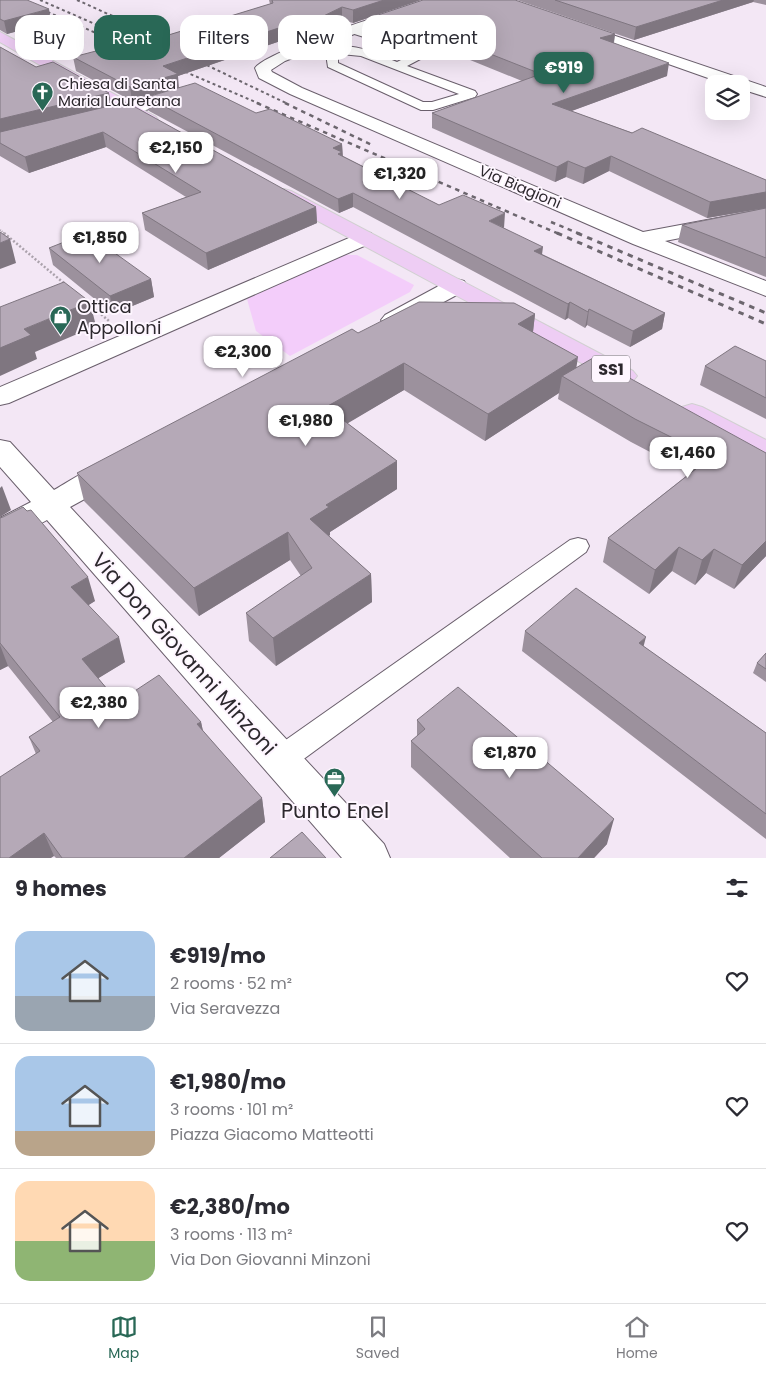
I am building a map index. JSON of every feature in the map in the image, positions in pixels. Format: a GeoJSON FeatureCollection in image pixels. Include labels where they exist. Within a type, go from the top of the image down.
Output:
{"type":"FeatureCollection","features":[{"type":"Feature","properties":{"kind":"main road"},"geometry":{"type":"LineString","coordinates":[[0,36],[162,127]]}},
{"type":"Feature","properties":{"kind":"main road","name":"SS1"},"geometry":{"type":"LineString","coordinates":[[267,185],[645,388]]}},
{"type":"Feature","properties":{"kind":"main road"},"geometry":{"type":"LineString","coordinates":[[671,402],[766,452]]}},
{"type":"Feature","properties":{"kind":"street"},"geometry":{"type":"LineString","coordinates":[[352,30],[440,0]]}},
{"type":"Feature","properties":{"kind":"street"},"geometry":{"type":"LineString","coordinates":[[564,22],[715,75]]}},
{"type":"Feature","properties":{"kind":"street","name":"Via Biagioni"},"geometry":{"type":"LineString","coordinates":[[278,60],[263,68],[265,75],[296,91],[641,239],[766,289]]}},
{"type":"Feature","properties":{"kind":"street"},"geometry":{"type":"LineString","coordinates":[[750,87],[766,92]]}},
{"type":"Feature","properties":{"kind":"street"},"geometry":{"type":"LineString","coordinates":[[89,122],[132,111],[195,90]]}},
{"type":"Feature","properties":{"kind":"street"},"geometry":{"type":"LineString","coordinates":[[641,239],[766,214]]}},
{"type":"Feature","properties":{"kind":"street"},"geometry":{"type":"LineString","coordinates":[[0,397],[363,238]]}},
{"type":"Feature","properties":{"kind":"street"},"geometry":{"type":"LineString","coordinates":[[370,333],[456,286]]}},
{"type":"Feature","properties":{"kind":"street","name":"Via Don Giovanni Minzoni"},"geometry":{"type":"LineString","coordinates":[[0,449],[369,858]]}},
{"type":"Feature","properties":{"kind":"street"},"geometry":{"type":"LineString","coordinates":[[0,532],[136,459]]}},
{"type":"Feature","properties":{"kind":"lane"},"geometry":{"type":"LineString","coordinates":[[352,30],[420,51],[422,54],[398,66],[352,50],[339,50],[332,54],[332,65],[421,106],[433,106],[471,94],[398,66]]}},
{"type":"Feature","properties":{"kind":"lane"},"geometry":{"type":"LineString","coordinates":[[280,760],[578,546]]}},
{"type":"Feature","properties":{"kind":"path"},"geometry":{"type":"LineString","coordinates":[[0,230],[72,290]]}},
{"type":"Feature","properties":{"kind":"path"},"geometry":{"type":"LineString","coordinates":[[87,302],[132,340]]}},
{"type":"Feature","properties":{"kind":"shaded area"},"geometry":{"type":"Polygon","coordinates":[[[344,255],[357,255],[414,285],[410,292],[290,356],[256,331],[247,299],[344,255]]]}},
{"type":"Feature","properties":{"kind":"building"},"geometry":{"type":"Polygon","coordinates":[[[0,0],[27,0],[49,9],[26,15],[15,15],[15,18],[4,21],[0,19],[0,0]]]}},
{"type":"Feature","properties":{"kind":"building"},"geometry":{"type":"Polygon","coordinates":[[[272,0],[384,0],[353,10],[342,7],[326,15],[278,15],[278,28],[268,32],[268,15],[234,15],[273,3],[272,0]]]}},
{"type":"Feature","properties":{"kind":"building"},"geometry":{"type":"Polygon","coordinates":[[[423,0],[515,0],[615,34],[600,38],[669,63],[552,104],[632,133],[642,128],[766,180],[766,192],[710,202],[611,156],[585,168],[568,161],[557,167],[432,113],[541,74],[496,56],[496,15],[378,15],[423,0]]]}},
{"type":"Feature","properties":{"kind":"building"},"geometry":{"type":"Polygon","coordinates":[[[555,0],[723,0],[636,27],[555,0]]]}},
{"type":"Feature","properties":{"kind":"building"},"geometry":{"type":"Polygon","coordinates":[[[180,31],[181,60],[163,66],[178,74],[130,87],[79,60],[84,60],[84,54],[94,52],[94,60],[170,60],[170,35],[180,31]]]}},
{"type":"Feature","properties":{"kind":"building"},"geometry":{"type":"Polygon","coordinates":[[[0,47],[15,55],[15,60],[23,60],[36,67],[53,62],[109,93],[0,119],[0,47]]]}},
{"type":"Feature","properties":{"kind":"building"},"geometry":{"type":"Polygon","coordinates":[[[195,83],[256,113],[270,109],[342,144],[333,148],[342,152],[338,154],[439,205],[463,195],[505,213],[489,221],[543,247],[534,251],[665,313],[633,331],[589,309],[588,312],[570,302],[568,304],[353,193],[338,199],[147,97],[195,83]]]}},
{"type":"Feature","properties":{"kind":"building"},"geometry":{"type":"Polygon","coordinates":[[[126,102],[316,207],[206,253],[142,213],[201,192],[103,132],[25,157],[0,143],[0,132],[126,102]]]}},
{"type":"Feature","properties":{"kind":"building"},"geometry":{"type":"Polygon","coordinates":[[[766,208],[766,258],[682,225],[766,208]]]}},
{"type":"Feature","properties":{"kind":"building"},"geometry":{"type":"Polygon","coordinates":[[[0,232],[10,239],[0,243],[0,232]]]}},
{"type":"Feature","properties":{"kind":"building"},"geometry":{"type":"Polygon","coordinates":[[[87,233],[151,279],[110,296],[49,248],[87,233]]]}},
{"type":"Feature","properties":{"kind":"building"},"geometry":{"type":"Polygon","coordinates":[[[64,282],[90,302],[24,329],[31,335],[0,348],[0,307],[64,282]]]}},
{"type":"Feature","properties":{"kind":"building"},"geometry":{"type":"Polygon","coordinates":[[[419,302],[514,303],[535,314],[518,324],[578,357],[488,414],[404,363],[326,407],[397,461],[326,505],[329,507],[310,519],[371,574],[273,638],[246,613],[312,568],[288,532],[194,588],[77,473],[352,329],[358,333],[419,302]]]}},
{"type":"Feature","properties":{"kind":"building"},"geometry":{"type":"Polygon","coordinates":[[[735,346],[766,361],[766,398],[705,366],[735,346]]]}},
{"type":"Feature","properties":{"kind":"building"},"geometry":{"type":"Polygon","coordinates":[[[593,358],[766,453],[766,541],[742,565],[714,549],[702,560],[679,547],[655,570],[608,538],[711,457],[635,419],[562,376],[593,358]]]}},
{"type":"Feature","properties":{"kind":"building"},"geometry":{"type":"Polygon","coordinates":[[[23,507],[27,511],[31,510],[88,577],[71,587],[119,637],[82,659],[118,702],[159,675],[201,722],[197,724],[262,798],[184,858],[62,858],[44,833],[9,858],[0,858],[0,777],[40,751],[29,737],[60,717],[0,643],[0,518],[23,507]]]}},
{"type":"Feature","properties":{"kind":"building"},"geometry":{"type":"Polygon","coordinates":[[[576,588],[646,637],[639,643],[766,733],[766,814],[525,631],[576,588]]]}},
{"type":"Feature","properties":{"kind":"building"},"geometry":{"type":"Polygon","coordinates":[[[766,653],[766,669],[757,663],[766,653]]]}},
{"type":"Feature","properties":{"kind":"building"},"geometry":{"type":"Polygon","coordinates":[[[458,687],[614,819],[578,858],[542,858],[411,741],[425,729],[417,720],[458,687]]]}},
{"type":"Feature","properties":{"kind":"building"},"geometry":{"type":"Polygon","coordinates":[[[302,832],[326,858],[270,858],[302,832]]]}},
{"type":"Feature","properties":{"kind":"railway"},"geometry":{"type":"LineString","coordinates":[[20,0],[94,32]]}},
{"type":"Feature","properties":{"kind":"railway"},"geometry":{"type":"LineString","coordinates":[[40,0],[94,24]]}},
{"type":"Feature","properties":{"kind":"railway"},"geometry":{"type":"LineString","coordinates":[[77,0],[110,15]]}},
{"type":"Feature","properties":{"kind":"railway"},"geometry":{"type":"LineString","coordinates":[[196,60],[288,104]]}},
{"type":"Feature","properties":{"kind":"railway"},"geometry":{"type":"LineString","coordinates":[[174,67],[260,104]]}},
{"type":"Feature","properties":{"kind":"railway"},"geometry":{"type":"LineString","coordinates":[[257,103],[559,234]]}},
{"type":"Feature","properties":{"kind":"railway"},"geometry":{"type":"LineString","coordinates":[[285,103],[374,146]]}},
{"type":"Feature","properties":{"kind":"railway"},"geometry":{"type":"LineString","coordinates":[[551,222],[580,234]]}},
{"type":"Feature","properties":{"kind":"railway"},"geometry":{"type":"LineString","coordinates":[[557,233],[766,324]]}},
{"type":"Feature","properties":{"kind":"railway"},"geometry":{"type":"LineString","coordinates":[[577,233],[766,313]]}},
{"type":"Feature","properties":{"kind":"place","name":"Chiesa di Santa Maria Lauretana"},"geometry":{"type":"Point","coordinates":[42,112]}},
{"type":"Feature","properties":{"kind":"place","name":"Ottica Appolloni"},"geometry":{"type":"Point","coordinates":[61,336]}},
{"type":"Feature","properties":{"kind":"place","name":"Punto Enel"},"geometry":{"type":"Point","coordinates":[335,798]}}]}
